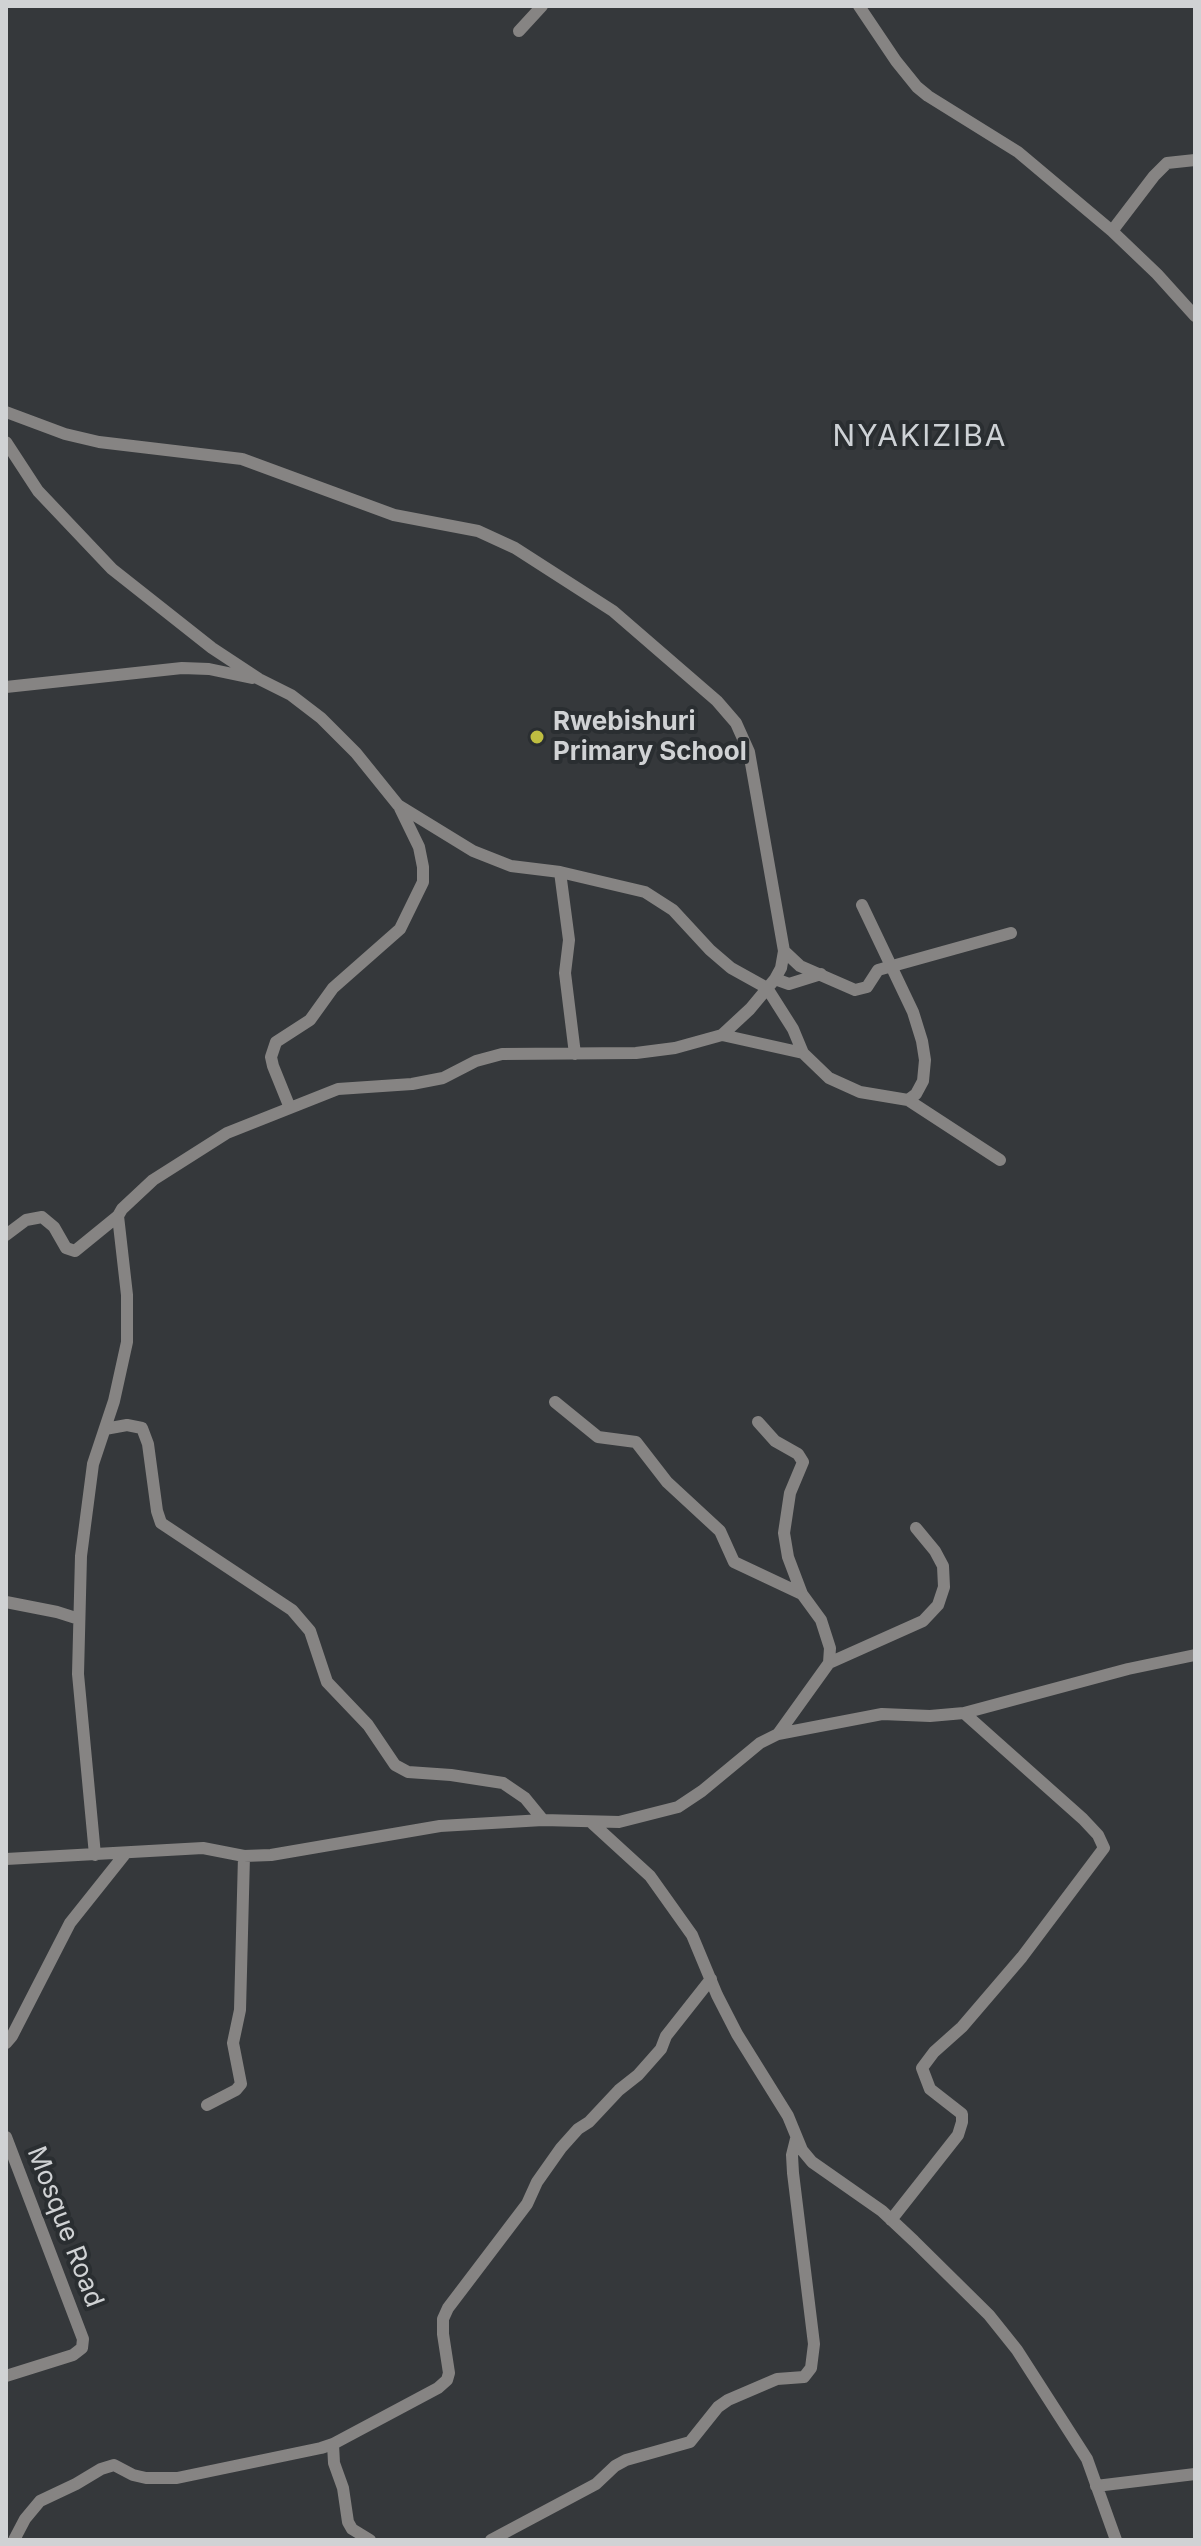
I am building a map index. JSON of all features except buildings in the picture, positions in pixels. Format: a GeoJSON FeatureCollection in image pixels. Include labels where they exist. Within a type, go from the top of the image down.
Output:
{"type":"FeatureCollection","features":[{"type":"Feature","properties":{"kind":"street"},"geometry":{"type":"LineString","coordinates":[[519,31],[542,6]]}},
{"type":"Feature","properties":{"kind":"street"},"geometry":{"type":"LineString","coordinates":[[859,6],[907,76],[928,96],[1006,142],[1112,231],[1195,316]]}},
{"type":"Feature","properties":{"kind":"street"},"geometry":{"type":"LineString","coordinates":[[1112,231],[1167,163],[1195,160]]}},
{"type":"Feature","properties":{"kind":"street"},"geometry":{"type":"LineString","coordinates":[[6,412],[65,434],[99,442],[242,459],[287,473],[332,494],[394,515],[478,531],[515,548],[613,611],[717,701],[736,723],[749,752],[784,951],[781,968],[771,984],[722,1035]]}},
{"type":"Feature","properties":{"kind":"street"},"geometry":{"type":"LineString","coordinates":[[6,442],[38,491],[112,569],[212,648],[259,679],[291,695],[321,718],[356,753],[398,805],[419,847],[423,882],[400,929],[333,988],[310,1020],[276,1042],[271,1057],[290,1108]]}},
{"type":"Feature","properties":{"kind":"street"},"geometry":{"type":"LineString","coordinates":[[6,687],[182,668],[209,669],[259,679]]}},
{"type":"Feature","properties":{"kind":"street"},"geometry":{"type":"LineString","coordinates":[[398,805],[473,851],[511,866],[560,872],[645,892],[673,910],[731,968],[771,984],[789,984],[821,974]]}},
{"type":"Feature","properties":{"kind":"street"},"geometry":{"type":"LineString","coordinates":[[560,872],[569,940],[565,973],[575,1054]]}},
{"type":"Feature","properties":{"kind":"street"},"geometry":{"type":"LineString","coordinates":[[862,905],[913,1012],[922,1041],[925,1060],[923,1081],[916,1094],[908,1100]]}},
{"type":"Feature","properties":{"kind":"street"},"geometry":{"type":"LineString","coordinates":[[784,951],[800,966],[855,990],[867,987],[878,970],[1011,933]]}},
{"type":"Feature","properties":{"kind":"street"},"geometry":{"type":"LineString","coordinates":[[771,984],[803,1053],[816,1067],[841,1085],[877,1097],[908,1100],[1000,1160]]}},
{"type":"Feature","properties":{"kind":"street"},"geometry":{"type":"LineString","coordinates":[[6,1235],[26,1220],[42,1217],[54,1227],[66,1248],[75,1251],[118,1216],[132,1197],[153,1180],[227,1133],[338,1089],[412,1084],[443,1078],[476,1061],[502,1054],[636,1053],[675,1048],[722,1035],[803,1053]]}},
{"type":"Feature","properties":{"kind":"street"},"geometry":{"type":"LineString","coordinates":[[95,1855],[78,1674],[79,1619],[85,1510],[93,1464],[127,1342],[127,1295],[118,1216]]}},
{"type":"Feature","properties":{"kind":"street"},"geometry":{"type":"LineString","coordinates":[[555,1402],[598,1437],[636,1442],[667,1482],[720,1531],[734,1562],[802,1594]]}},
{"type":"Feature","properties":{"kind":"street"},"geometry":{"type":"LineString","coordinates":[[758,1422],[775,1441],[798,1454],[803,1462],[790,1493],[784,1533],[788,1557],[802,1594],[821,1620],[830,1648],[829,1663]]}},
{"type":"Feature","properties":{"kind":"street"},"geometry":{"type":"LineString","coordinates":[[105,1429],[127,1425],[142,1428],[148,1444],[161,1523],[292,1610],[310,1631],[327,1682],[361,1717],[395,1765],[408,1772],[503,1783],[525,1798],[543,1820]]}},
{"type":"Feature","properties":{"kind":"street"},"geometry":{"type":"LineString","coordinates":[[778,1734],[829,1663],[923,1621],[938,1605],[944,1587],[943,1566],[916,1528]]}},
{"type":"Feature","properties":{"kind":"street"},"geometry":{"type":"LineString","coordinates":[[6,1602],[79,1619]]}},
{"type":"Feature","properties":{"kind":"street"},"geometry":{"type":"LineString","coordinates":[[6,1859],[203,1848],[244,1856],[271,1855],[440,1826],[543,1820],[619,1822],[678,1807],[751,1750],[778,1734],[882,1714],[930,1716],[964,1713],[1128,1669],[1195,1655]]}},
{"type":"Feature","properties":{"kind":"street"},"geometry":{"type":"LineString","coordinates":[[891,2220],[958,2135],[962,2122],[962,2114],[930,2089],[922,2068],[1022,1957],[1104,1848],[1098,1835],[1083,1819],[964,1713]]}},
{"type":"Feature","properties":{"kind":"street"},"geometry":{"type":"LineString","coordinates":[[592,1823],[637,1863],[669,1898],[692,1935],[737,2034],[788,2116],[796,2139],[812,2162],[891,2220],[957,2282],[1017,2350],[1087,2459],[1116,2540]]}},
{"type":"Feature","properties":{"kind":"street"},"geometry":{"type":"LineString","coordinates":[[6,2043],[70,1923],[125,1854]]}},
{"type":"Feature","properties":{"kind":"street"},"geometry":{"type":"LineString","coordinates":[[207,2105],[236,2090],[241,2084],[233,2043],[240,2010],[244,1856]]}},
{"type":"Feature","properties":{"kind":"street"},"geometry":{"type":"LineString","coordinates":[[14,2540],[25,2519],[40,2501],[101,2469],[114,2465],[146,2478],[177,2478],[333,2444],[425,2397],[447,2380],[449,2373],[443,2319],[448,2308],[527,2204],[537,2182],[561,2148],[638,2075],[661,2049],[666,2036],[711,1979]]}},
{"type":"Feature","properties":{"kind":"street","name":"Mosque Road"},"geometry":{"type":"LineString","coordinates":[[6,2137],[83,2339],[82,2348],[73,2355],[6,2376]]}},
{"type":"Feature","properties":{"kind":"street"},"geometry":{"type":"LineString","coordinates":[[491,2540],[596,2484],[626,2460],[690,2442],[718,2407],[728,2400],[777,2379],[804,2377],[811,2368],[814,2344],[793,2164],[796,2139]]}},
{"type":"Feature","properties":{"kind":"street"},"geometry":{"type":"LineString","coordinates":[[333,2444],[334,2463],[343,2488],[348,2522],[352,2529],[370,2540]]}},
{"type":"Feature","properties":{"kind":"street"},"geometry":{"type":"LineString","coordinates":[[1096,2486],[1195,2474]]}},
{"type":"Feature","properties":{"kind":"street"},"geometry":{"type":"LineString","coordinates":[[518,2526],[522,2540]]}},
{"type":"Feature","properties":{"kind":"place","name":"Rwebishuri Primary School"},"geometry":{"type":"Point","coordinates":[537,737]}},
{"type":"Feature","properties":{"kind":"district","name":"NYAKIZIBA"},"geometry":{"type":"Point","coordinates":[920,437]}}]}
